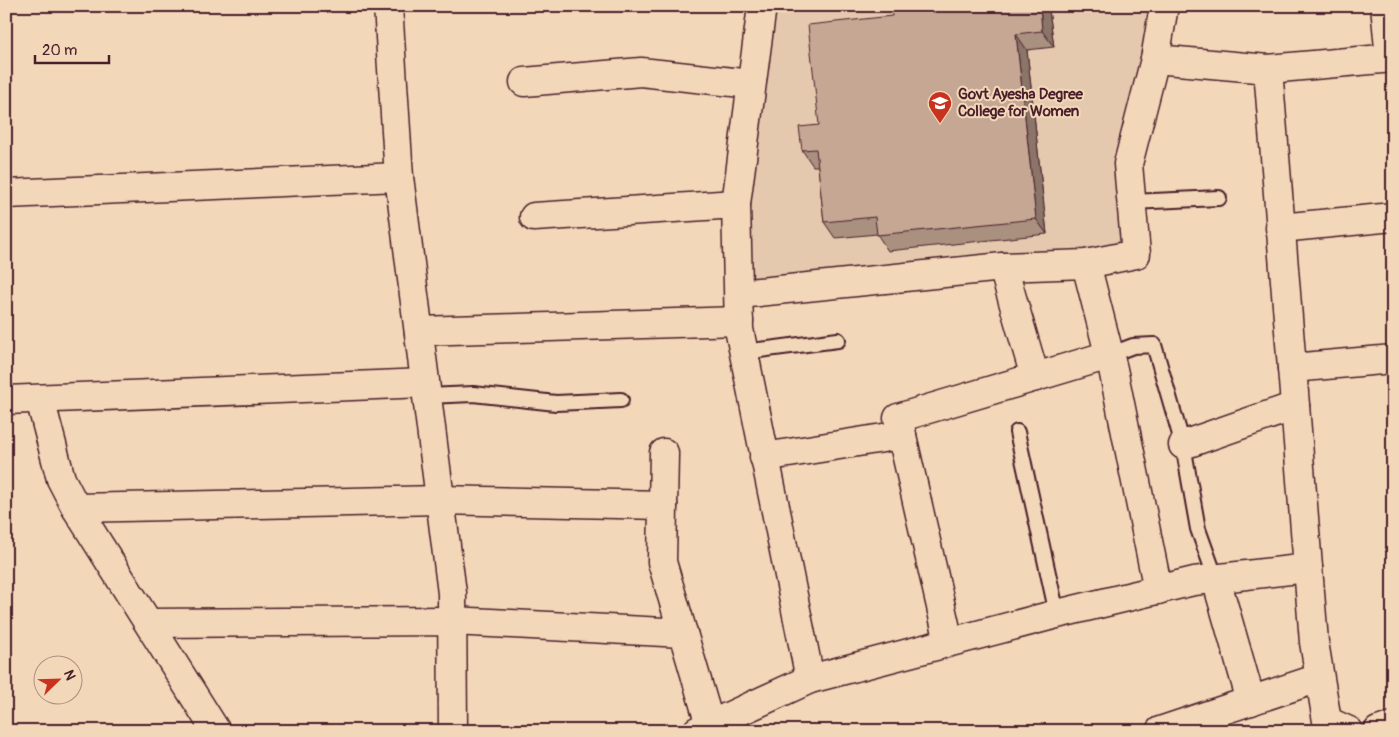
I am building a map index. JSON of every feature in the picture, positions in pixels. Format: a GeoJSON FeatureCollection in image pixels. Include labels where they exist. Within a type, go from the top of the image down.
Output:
{"type":"FeatureCollection","features":[{"type":"Feature","properties":{"kind":"street"},"geometry":{"type":"LineString","coordinates":[[388,6],[399,177],[452,593],[453,731]]}},
{"type":"Feature","properties":{"kind":"street"},"geometry":{"type":"LineString","coordinates":[[762,6],[736,204],[739,321],[764,456],[810,679]]}},
{"type":"Feature","properties":{"kind":"street"},"geometry":{"type":"LineString","coordinates":[[739,294],[1003,267],[1086,264],[1136,254],[1128,164],[1155,58],[1164,6]]}},
{"type":"Feature","properties":{"kind":"street"},"geometry":{"type":"LineString","coordinates":[[1155,58],[1268,70],[1392,58],[1385,6]]}},
{"type":"Feature","properties":{"kind":"street"},"geometry":{"type":"LineString","coordinates":[[1268,70],[1314,642],[1327,721],[1349,731]]}},
{"type":"Feature","properties":{"kind":"street"},"geometry":{"type":"LineString","coordinates":[[524,82],[641,72],[751,84]]}},
{"type":"Feature","properties":{"kind":"street"},"geometry":{"type":"LineString","coordinates":[[6,194],[399,177]]}},
{"type":"Feature","properties":{"kind":"street"},"geometry":{"type":"LineString","coordinates":[[534,217],[736,204]]}},
{"type":"Feature","properties":{"kind":"street"},"geometry":{"type":"LineString","coordinates":[[1280,228],[1393,217]]}},
{"type":"Feature","properties":{"kind":"street"},"geometry":{"type":"LineString","coordinates":[[1086,264],[1109,355],[1158,590]]}},
{"type":"Feature","properties":{"kind":"street"},"geometry":{"type":"LineString","coordinates":[[1003,267],[1035,377]]}},
{"type":"Feature","properties":{"kind":"street"},"geometry":{"type":"LineString","coordinates":[[419,331],[739,321]]}},
{"type":"Feature","properties":{"kind":"street"},"geometry":{"type":"LineString","coordinates":[[949,642],[898,418],[1109,355]]}},
{"type":"Feature","properties":{"kind":"street"},"geometry":{"type":"LineString","coordinates":[[1292,368],[1393,359]]}},
{"type":"Feature","properties":{"kind":"street"},"geometry":{"type":"LineString","coordinates":[[6,400],[426,390]]}},
{"type":"Feature","properties":{"kind":"street"},"geometry":{"type":"LineString","coordinates":[[40,399],[60,480],[216,731]]}},
{"type":"Feature","properties":{"kind":"street"},"geometry":{"type":"LineString","coordinates":[[1183,445],[1295,406]]}},
{"type":"Feature","properties":{"kind":"street"},"geometry":{"type":"LineString","coordinates":[[764,456],[902,435]]}},
{"type":"Feature","properties":{"kind":"street"},"geometry":{"type":"LineString","coordinates":[[664,452],[662,562],[683,633],[704,728],[810,679],[949,642],[1194,581],[1308,568]]}},
{"type":"Feature","properties":{"kind":"street"},"geometry":{"type":"LineString","coordinates":[[76,508],[440,500],[663,505]]}},
{"type":"Feature","properties":{"kind":"street"},"geometry":{"type":"LineString","coordinates":[[1216,579],[1251,700]]}},
{"type":"Feature","properties":{"kind":"street"},"geometry":{"type":"LineString","coordinates":[[149,623],[452,621],[683,633]]}},
{"type":"Feature","properties":{"kind":"street"},"geometry":{"type":"LineString","coordinates":[[1160,731],[1319,678]]}},
{"type":"Feature","properties":{"kind":"street"},"geometry":{"type":"LineString","coordinates":[[1378,731],[1393,726]]}},
{"type":"Feature","properties":{"kind":"lane"},"geometry":{"type":"LineString","coordinates":[[1131,202],[1219,198]]}},
{"type":"Feature","properties":{"kind":"lane"},"geometry":{"type":"LineString","coordinates":[[744,352],[838,340]]}},
{"type":"Feature","properties":{"kind":"lane"},"geometry":{"type":"LineString","coordinates":[[1109,355],[1132,346],[1154,345],[1183,445],[1198,529],[1216,579]]}},
{"type":"Feature","properties":{"kind":"lane"},"geometry":{"type":"LineString","coordinates":[[426,390],[556,403],[621,400]]}},
{"type":"Feature","properties":{"kind":"lane"},"geometry":{"type":"LineString","coordinates":[[1017,432],[1056,614]]}},
{"type":"Feature","properties":{"kind":"shaded area","name":"Govt Ayesha Degree College for Women"},"geometry":{"type":"Polygon","coordinates":[[[762,6],[1148,6],[1128,164],[1136,254],[739,294],[762,6]]]}},
{"type":"Feature","properties":{"kind":"building","name":"Govt Ayesha Degree College for Women"},"geometry":{"type":"Polygon","coordinates":[[[891,6],[1040,6],[1042,31],[1016,34],[1036,219],[877,235],[875,217],[824,222],[816,149],[802,150],[799,127],[819,125],[808,25],[892,16],[891,6]]]}},
{"type":"Feature","properties":{"kind":"place","name":"Govt Ayesha Degree College for Women"},"geometry":{"type":"Point","coordinates":[940,124]}}]}
